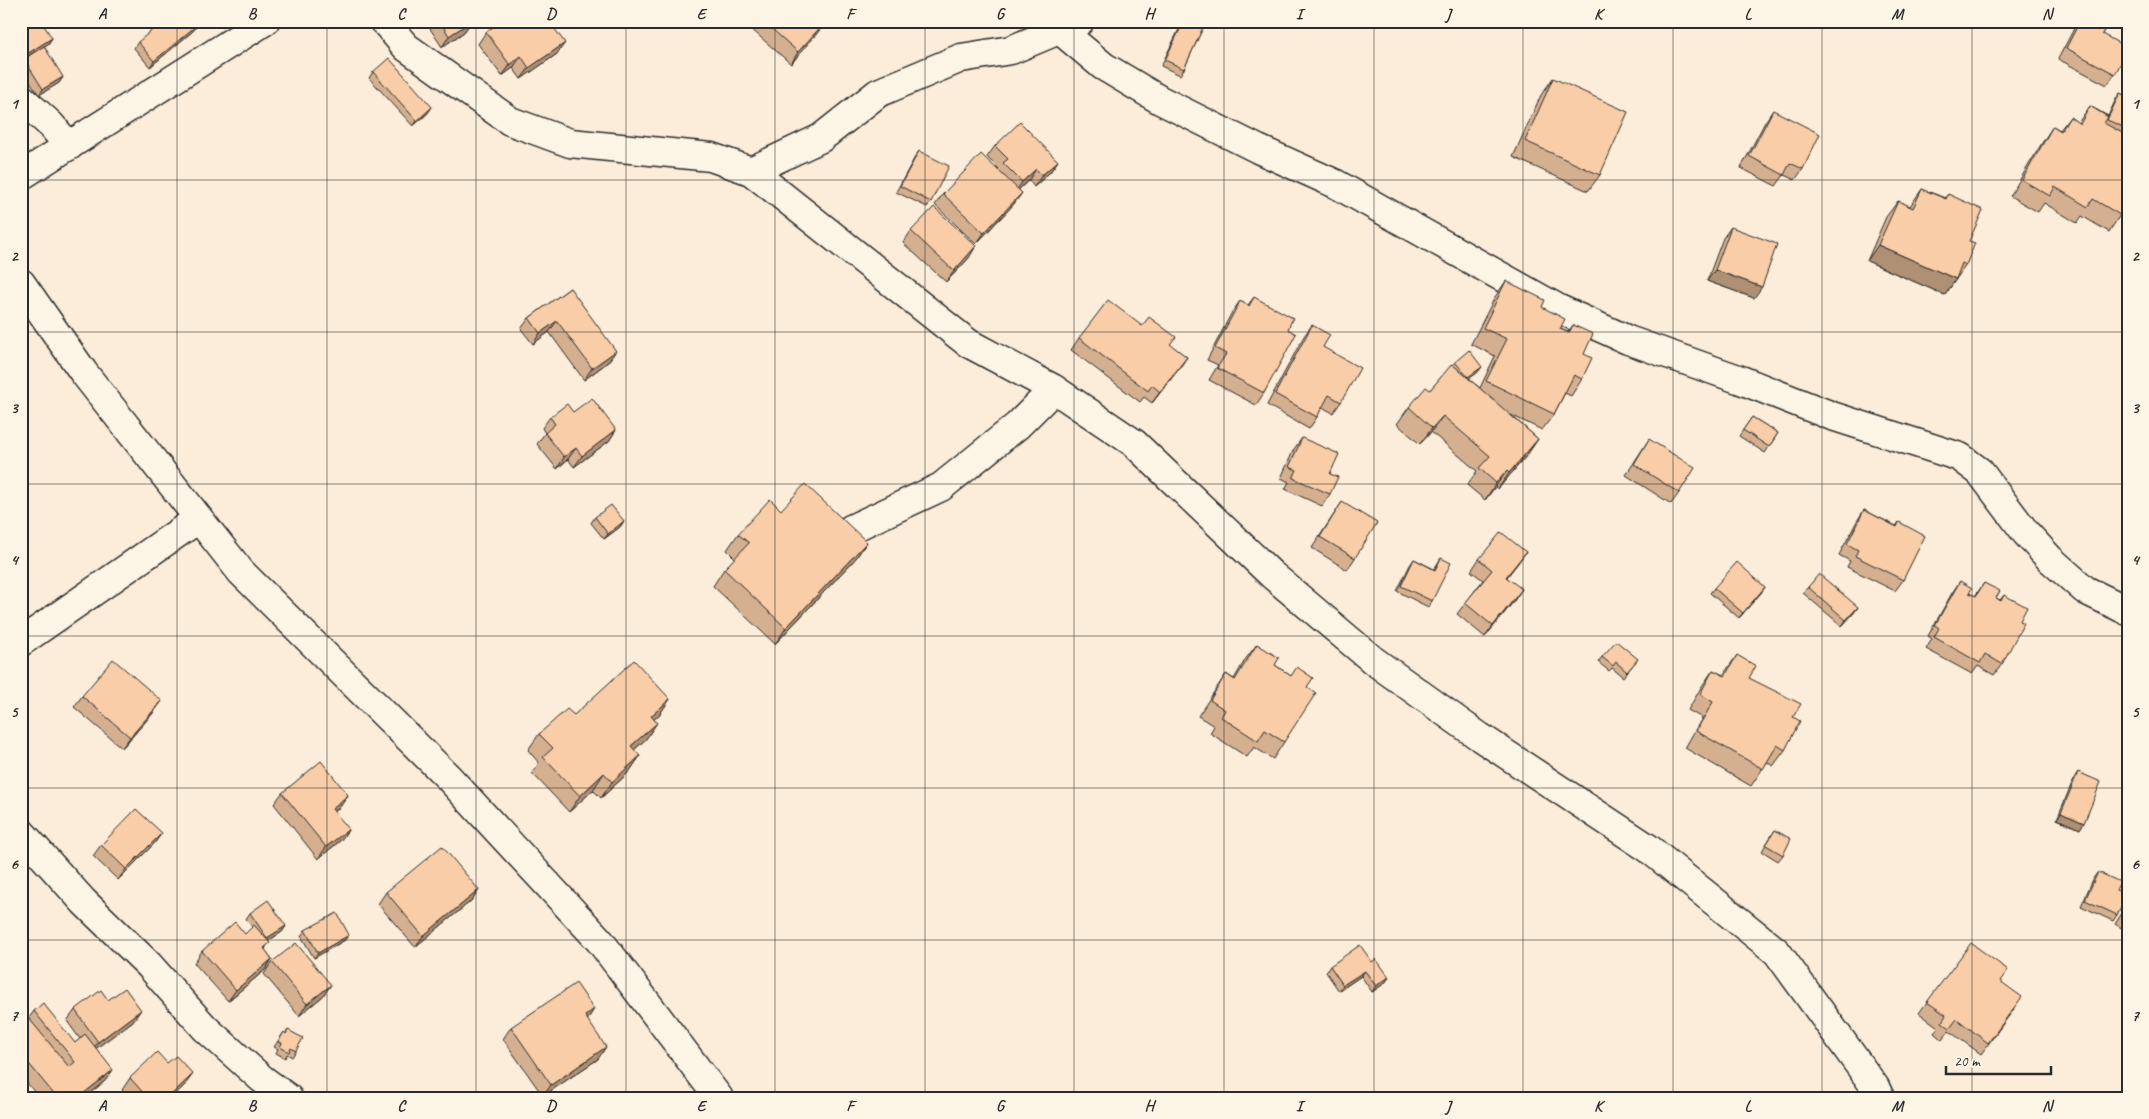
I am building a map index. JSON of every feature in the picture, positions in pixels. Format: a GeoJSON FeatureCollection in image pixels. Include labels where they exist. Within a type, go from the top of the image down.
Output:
{"type":"FeatureCollection","features":[{"type":"Feature","properties":{"kind":"street"},"geometry":{"type":"LineString","coordinates":[[21,176],[265,21]]}},
{"type":"Feature","properties":{"kind":"street"},"geometry":{"type":"LineString","coordinates":[[384,21],[406,47],[510,121],[570,143],[711,157],[751,171],[968,343],[1054,389],[1134,443],[1271,574],[1374,660],[1480,737],[1648,848],[1777,952],[1875,1087],[1880,1098]]}},
{"type":"Feature","properties":{"kind":"street"},"geometry":{"type":"LineString","coordinates":[[751,171],[821,138],[878,93],[961,58],[1011,50],[1068,24],[1102,66],[1160,100],[1258,149],[1336,184],[1559,309],[1628,340],[1741,380],[1832,416],[1960,456],[1980,472],[2026,533],[2050,559],[2085,590],[2128,611]]}},
{"type":"Feature","properties":{"kind":"street"},"geometry":{"type":"LineString","coordinates":[[21,98],[51,125],[69,146]]}},
{"type":"Feature","properties":{"kind":"street"},"geometry":{"type":"LineString","coordinates":[[21,283],[84,373],[241,572],[448,778],[600,941],[719,1098]]}},
{"type":"Feature","properties":{"kind":"street"},"geometry":{"type":"LineString","coordinates":[[851,529],[941,487],[1017,426],[1054,389]]}},
{"type":"Feature","properties":{"kind":"street"},"geometry":{"type":"LineString","coordinates":[[21,642],[198,519]]}},
{"type":"Feature","properties":{"kind":"street"},"geometry":{"type":"LineString","coordinates":[[21,832],[84,902],[149,965],[205,1028],[262,1079],[288,1098]]}},
{"type":"Feature","properties":{"kind":"building"},"geometry":{"type":"Polygon","coordinates":[[[33,21],[41,21],[52,38],[27,54],[21,45],[21,29],[33,21]]]}},
{"type":"Feature","properties":{"kind":"building"},"geometry":{"type":"Polygon","coordinates":[[[163,21],[194,21],[197,25],[154,61],[138,42],[163,21]]]}},
{"type":"Feature","properties":{"kind":"building"},"geometry":{"type":"Polygon","coordinates":[[[440,21],[472,21],[449,36],[440,21]]]}},
{"type":"Feature","properties":{"kind":"building"},"geometry":{"type":"Polygon","coordinates":[[[501,21],[549,21],[565,43],[529,68],[521,56],[510,65],[486,32],[501,21]]]}},
{"type":"Feature","properties":{"kind":"building"},"geometry":{"type":"Polygon","coordinates":[[[763,21],[826,21],[798,52],[763,21]]]}},
{"type":"Feature","properties":{"kind":"building"},"geometry":{"type":"Polygon","coordinates":[[[1184,21],[1206,21],[1184,69],[1165,60],[1184,21]]]}},
{"type":"Feature","properties":{"kind":"building"},"geometry":{"type":"Polygon","coordinates":[[[2080,21],[2109,21],[2102,34],[2128,48],[2115,74],[2066,48],[2080,21]]]}},
{"type":"Feature","properties":{"kind":"building"},"geometry":{"type":"Polygon","coordinates":[[[44,46],[63,77],[43,89],[24,59],[44,46]]]}},
{"type":"Feature","properties":{"kind":"building"},"geometry":{"type":"Polygon","coordinates":[[[389,58],[432,107],[417,121],[373,72],[389,58]]]}},
{"type":"Feature","properties":{"kind":"building"},"geometry":{"type":"Polygon","coordinates":[[[1553,78],[1628,112],[1600,175],[1525,141],[1553,78]]]}},
{"type":"Feature","properties":{"kind":"building"},"geometry":{"type":"Polygon","coordinates":[[[2120,93],[2128,97],[2128,129],[2107,120],[2120,93]]]}},
{"type":"Feature","properties":{"kind":"building"},"geometry":{"type":"Polygon","coordinates":[[[2090,106],[2108,117],[2104,123],[2128,136],[2128,202],[2120,215],[2093,199],[2088,207],[2055,187],[2050,196],[2022,180],[2053,126],[2061,131],[2070,117],[2080,124],[2090,106]]]}},
{"type":"Feature","properties":{"kind":"building"},"geometry":{"type":"Polygon","coordinates":[[[1773,110],[1820,134],[1803,169],[1790,163],[1784,175],[1749,156],[1773,110]]]}},
{"type":"Feature","properties":{"kind":"building"},"geometry":{"type":"Polygon","coordinates":[[[1020,122],[1058,161],[1042,175],[1036,169],[1022,182],[1003,163],[1008,159],[995,146],[1020,122]]]}},
{"type":"Feature","properties":{"kind":"building"},"geometry":{"type":"Polygon","coordinates":[[[919,151],[949,166],[931,202],[900,186],[919,151]]]}},
{"type":"Feature","properties":{"kind":"building"},"geometry":{"type":"Polygon","coordinates":[[[981,154],[1022,193],[984,233],[943,194],[981,154]]]}},
{"type":"Feature","properties":{"kind":"building"},"geometry":{"type":"Polygon","coordinates":[[[1922,189],[1946,199],[1948,194],[1983,210],[1969,241],[1975,243],[1966,265],[1962,263],[1956,279],[1878,245],[1898,201],[1913,208],[1922,189]]]}},
{"type":"Feature","properties":{"kind":"building"},"geometry":{"type":"Polygon","coordinates":[[[934,207],[976,246],[954,271],[911,231],[934,207]]]}},
{"type":"Feature","properties":{"kind":"building"},"geometry":{"type":"Polygon","coordinates":[[[1731,227],[1777,244],[1762,287],[1715,270],[1731,227]]]}},
{"type":"Feature","properties":{"kind":"building"},"geometry":{"type":"Polygon","coordinates":[[[1506,281],[1545,300],[1542,307],[1565,319],[1560,329],[1569,333],[1573,325],[1593,334],[1584,354],[1592,358],[1582,379],[1574,375],[1554,414],[1486,381],[1507,339],[1483,328],[1506,281]]]}},
{"type":"Feature","properties":{"kind":"building"},"geometry":{"type":"Polygon","coordinates":[[[570,288],[616,351],[592,368],[557,321],[540,333],[529,318],[570,288]]]}},
{"type":"Feature","properties":{"kind":"building"},"geometry":{"type":"Polygon","coordinates":[[[1254,297],[1293,318],[1288,329],[1296,334],[1264,393],[1217,368],[1226,354],[1215,348],[1240,301],[1249,306],[1254,297]]]}},
{"type":"Feature","properties":{"kind":"building"},"geometry":{"type":"Polygon","coordinates":[[[1108,300],[1142,326],[1149,317],[1176,337],[1170,344],[1187,357],[1160,392],[1152,385],[1148,391],[1079,338],[1108,300]]]}},
{"type":"Feature","properties":{"kind":"building"},"geometry":{"type":"Polygon","coordinates":[[[1312,325],[1330,335],[1323,347],[1360,368],[1341,402],[1329,395],[1317,417],[1275,394],[1312,325]]]}},
{"type":"Feature","properties":{"kind":"building"},"geometry":{"type":"Polygon","coordinates":[[[1469,350],[1482,367],[1468,377],[1455,362],[1469,350]]]}},
{"type":"Feature","properties":{"kind":"building"},"geometry":{"type":"Polygon","coordinates":[[[1452,364],[1538,439],[1509,473],[1507,471],[1496,483],[1479,468],[1490,456],[1443,416],[1432,428],[1409,407],[1426,387],[1430,390],[1452,364]]]}},
{"type":"Feature","properties":{"kind":"building"},"geometry":{"type":"Polygon","coordinates":[[[592,398],[616,430],[582,456],[576,448],[564,457],[545,433],[555,424],[550,417],[567,404],[573,412],[592,398]]]}},
{"type":"Feature","properties":{"kind":"building"},"geometry":{"type":"Polygon","coordinates":[[[1752,417],[1778,433],[1769,447],[1743,430],[1752,417]]]}},
{"type":"Feature","properties":{"kind":"building"},"geometry":{"type":"Polygon","coordinates":[[[1302,438],[1339,454],[1330,474],[1338,477],[1330,494],[1293,478],[1297,470],[1289,467],[1302,438]]]}},
{"type":"Feature","properties":{"kind":"building"},"geometry":{"type":"Polygon","coordinates":[[[1649,439],[1695,468],[1679,493],[1634,464],[1649,439]]]}},
{"type":"Feature","properties":{"kind":"building"},"geometry":{"type":"Polygon","coordinates":[[[805,484],[867,542],[786,628],[724,569],[749,543],[738,534],[770,499],[781,510],[805,484]]]}},
{"type":"Feature","properties":{"kind":"building"},"geometry":{"type":"Polygon","coordinates":[[[1342,502],[1377,523],[1355,558],[1320,537],[1342,502]]]}},
{"type":"Feature","properties":{"kind":"building"},"geometry":{"type":"Polygon","coordinates":[[[611,505],[624,521],[608,534],[595,517],[611,505]]]}},
{"type":"Feature","properties":{"kind":"building"},"geometry":{"type":"Polygon","coordinates":[[[1864,510],[1897,527],[1899,522],[1925,536],[1903,580],[1855,556],[1858,550],[1847,544],[1864,510]]]}},
{"type":"Feature","properties":{"kind":"building"},"geometry":{"type":"Polygon","coordinates":[[[1501,532],[1526,552],[1506,577],[1522,589],[1493,626],[1465,603],[1492,570],[1479,559],[1501,532]]]}},
{"type":"Feature","properties":{"kind":"building"},"geometry":{"type":"Polygon","coordinates":[[[1441,558],[1451,563],[1432,601],[1401,586],[1414,559],[1435,570],[1441,558]]]}},
{"type":"Feature","properties":{"kind":"building"},"geometry":{"type":"Polygon","coordinates":[[[1737,562],[1765,587],[1743,613],[1714,588],[1737,562]]]}},
{"type":"Feature","properties":{"kind":"building"},"geometry":{"type":"Polygon","coordinates":[[[1819,574],[1858,607],[1846,620],[1808,587],[1819,574]]]}},
{"type":"Feature","properties":{"kind":"building"},"geometry":{"type":"Polygon","coordinates":[[[1960,581],[1972,588],[1969,593],[1976,596],[1984,583],[2000,591],[1996,598],[2001,601],[2004,595],[2027,607],[2020,621],[2024,623],[2002,664],[1985,654],[1980,663],[1934,637],[1939,628],[1935,625],[1960,581]]]}},
{"type":"Feature","properties":{"kind":"building"},"geometry":{"type":"Polygon","coordinates":[[[1616,641],[1638,659],[1627,672],[1616,662],[1613,666],[1602,657],[1616,641]]]}},
{"type":"Feature","properties":{"kind":"building"},"geometry":{"type":"Polygon","coordinates":[[[1257,644],[1279,658],[1275,665],[1291,676],[1297,667],[1313,678],[1307,687],[1316,693],[1284,742],[1265,730],[1258,741],[1221,717],[1225,710],[1210,700],[1226,674],[1235,680],[1257,644]]]}},
{"type":"Feature","properties":{"kind":"building"},"geometry":{"type":"Polygon","coordinates":[[[1737,655],[1756,666],[1749,678],[1801,704],[1793,717],[1800,721],[1785,750],[1777,745],[1763,769],[1696,731],[1713,702],[1700,694],[1713,670],[1725,676],[1737,655]]]}},
{"type":"Feature","properties":{"kind":"building"},"geometry":{"type":"Polygon","coordinates":[[[113,659],[162,701],[130,737],[82,696],[113,659]]]}},
{"type":"Feature","properties":{"kind":"building"},"geometry":{"type":"Polygon","coordinates":[[[634,660],[670,699],[651,716],[657,723],[631,746],[640,756],[612,782],[604,773],[580,796],[543,757],[553,748],[539,734],[567,709],[574,715],[634,660]]]}},
{"type":"Feature","properties":{"kind":"building"},"geometry":{"type":"Polygon","coordinates":[[[321,761],[348,795],[332,809],[349,829],[326,847],[282,793],[321,761]]]}},
{"type":"Feature","properties":{"kind":"building"},"geometry":{"type":"Polygon","coordinates":[[[2078,772],[2101,782],[2084,823],[2061,813],[2078,772]]]}},
{"type":"Feature","properties":{"kind":"building"},"geometry":{"type":"Polygon","coordinates":[[[136,809],[162,833],[126,869],[101,845],[136,809]]]}},
{"type":"Feature","properties":{"kind":"building"},"geometry":{"type":"Polygon","coordinates":[[[1775,830],[1791,839],[1783,855],[1766,845],[1775,830]]]}},
{"type":"Feature","properties":{"kind":"building"},"geometry":{"type":"Polygon","coordinates":[[[442,846],[479,890],[423,936],[386,892],[442,846]]]}},
{"type":"Feature","properties":{"kind":"building"},"geometry":{"type":"Polygon","coordinates":[[[2098,872],[2120,882],[2116,890],[2127,894],[2117,915],[2085,900],[2098,872]]]}},
{"type":"Feature","properties":{"kind":"building"},"geometry":{"type":"Polygon","coordinates":[[[268,900],[286,926],[267,938],[250,913],[268,900]]]}},
{"type":"Feature","properties":{"kind":"building"},"geometry":{"type":"Polygon","coordinates":[[[2128,905],[2128,915],[2123,912],[2128,905]]]}},
{"type":"Feature","properties":{"kind":"building"},"geometry":{"type":"Polygon","coordinates":[[[337,913],[349,935],[318,953],[305,930],[337,913]]]}},
{"type":"Feature","properties":{"kind":"building"},"geometry":{"type":"Polygon","coordinates":[[[235,922],[245,934],[254,925],[270,943],[264,948],[272,959],[236,990],[202,951],[235,922]]]}},
{"type":"Feature","properties":{"kind":"building"},"geometry":{"type":"Polygon","coordinates":[[[296,943],[331,985],[307,1004],[272,962],[296,943]]]}},
{"type":"Feature","properties":{"kind":"building"},"geometry":{"type":"Polygon","coordinates":[[[1971,943],[2008,970],[2000,981],[2022,997],[1988,1043],[1957,1019],[1950,1028],[1942,1022],[1946,1015],[1927,1002],[1971,943]]]}},
{"type":"Feature","properties":{"kind":"building"},"geometry":{"type":"Polygon","coordinates":[[[1360,945],[1372,962],[1376,959],[1389,977],[1376,986],[1365,971],[1343,985],[1330,966],[1360,945]]]}},
{"type":"Feature","properties":{"kind":"building"},"geometry":{"type":"Polygon","coordinates":[[[576,983],[594,1009],[585,1016],[606,1047],[551,1085],[511,1027],[576,983]]]}},
{"type":"Feature","properties":{"kind":"building"},"geometry":{"type":"Polygon","coordinates":[[[125,988],[141,1010],[98,1042],[75,1010],[101,990],[108,1000],[125,988]]]}},
{"type":"Feature","properties":{"kind":"building"},"geometry":{"type":"Polygon","coordinates":[[[43,1003],[75,1043],[85,1034],[113,1070],[78,1098],[57,1098],[21,1054],[21,1021],[27,1016],[69,1067],[75,1062],[34,1011],[43,1003]]]}},
{"type":"Feature","properties":{"kind":"building"},"geometry":{"type":"Polygon","coordinates":[[[288,1030],[303,1038],[296,1051],[291,1048],[289,1052],[280,1047],[282,1043],[278,1042],[284,1032],[286,1034],[288,1030]]]}},
{"type":"Feature","properties":{"kind":"building"},"geometry":{"type":"Polygon","coordinates":[[[157,1052],[167,1063],[176,1056],[193,1074],[168,1098],[148,1098],[130,1078],[157,1052]]]}}]}
